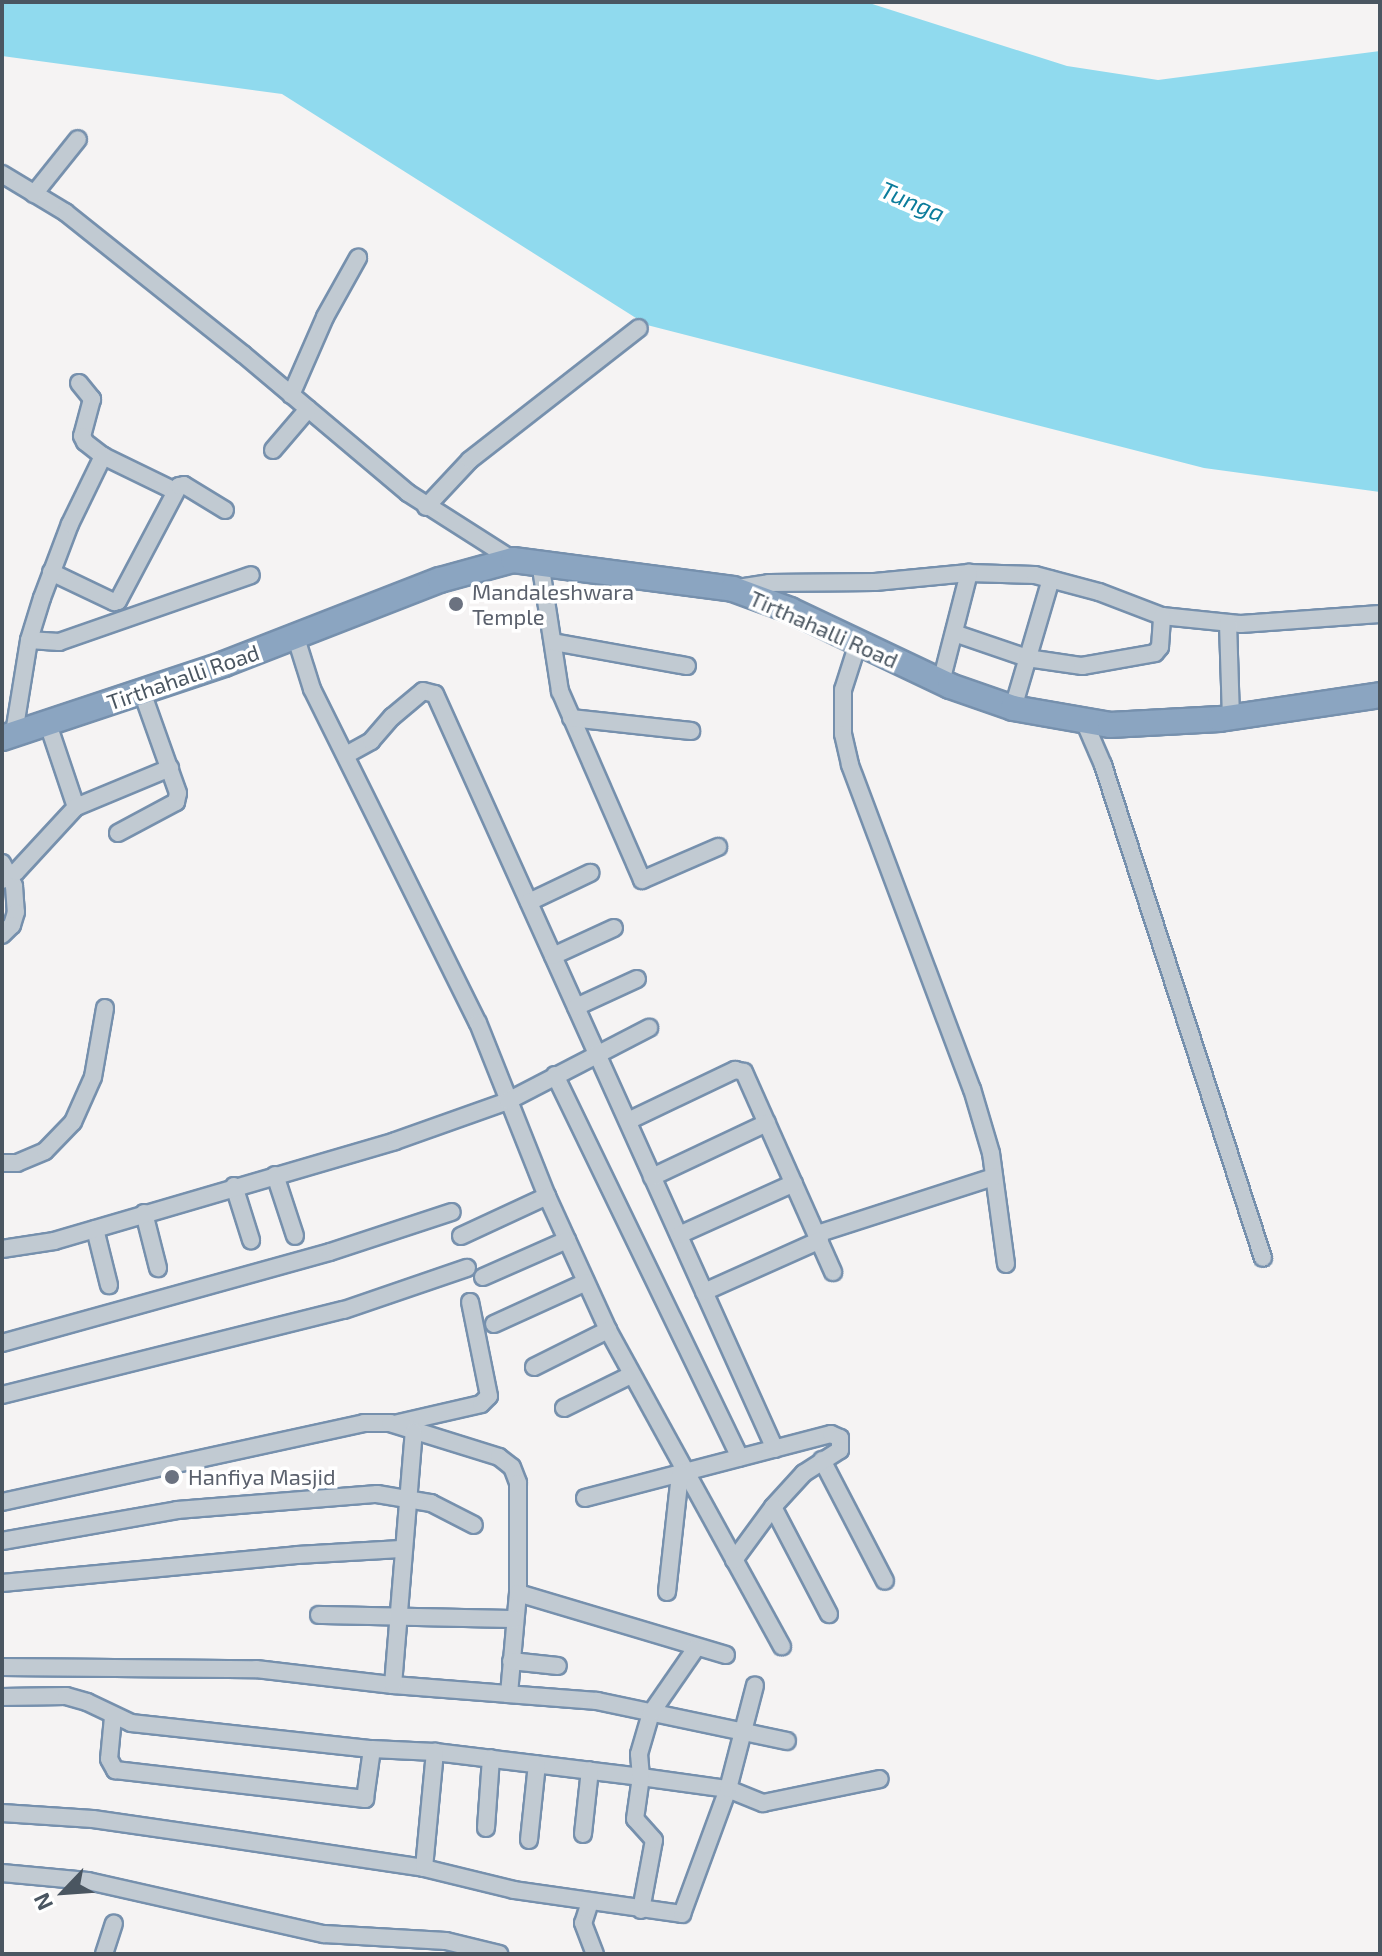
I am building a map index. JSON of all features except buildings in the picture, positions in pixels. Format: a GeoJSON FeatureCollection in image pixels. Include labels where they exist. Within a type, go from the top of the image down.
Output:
{"type":"FeatureCollection","features":[{"type":"Feature","properties":{"kind":"highway","name":"Tirthahalli Road"},"geometry":{"type":"LineString","coordinates":[[8,736],[296,638],[440,580],[513,560],[733,589],[790,610],[941,682],[1013,708],[1084,721],[1110,725],[1231,717],[1380,695]]}},
{"type":"Feature","properties":{"kind":"street"},"geometry":{"type":"LineString","coordinates":[[34,194],[78,139]]}},
{"type":"Feature","properties":{"kind":"street"},"geometry":{"type":"LineString","coordinates":[[2,174],[65,212],[426,507],[513,560]]}},
{"type":"Feature","properties":{"kind":"street"},"geometry":{"type":"LineString","coordinates":[[291,395],[325,317],[358,258]]}},
{"type":"Feature","properties":{"kind":"street"},"geometry":{"type":"LineString","coordinates":[[426,507],[470,460],[639,328]]}},
{"type":"Feature","properties":{"kind":"street"},"geometry":{"type":"LineString","coordinates":[[79,383],[92,399],[83,439],[103,456],[175,491]]}},
{"type":"Feature","properties":{"kind":"street"},"geometry":{"type":"LineString","coordinates":[[273,450],[308,409]]}},
{"type":"Feature","properties":{"kind":"street"},"geometry":{"type":"LineString","coordinates":[[8,736],[29,640],[51,572],[103,456]]}},
{"type":"Feature","properties":{"kind":"street"},"geometry":{"type":"LineString","coordinates":[[51,572],[114,602],[118,601],[175,491],[184,485],[225,510]]}},
{"type":"Feature","properties":{"kind":"street"},"geometry":{"type":"LineString","coordinates":[[540,562],[556,680],[642,880],[718,847]]}},
{"type":"Feature","properties":{"kind":"street"},"geometry":{"type":"LineString","coordinates":[[941,682],[969,573]]}},
{"type":"Feature","properties":{"kind":"street"},"geometry":{"type":"LineString","coordinates":[[733,589],[769,583],[875,582],[969,573],[1035,575],[1099,592],[1162,616],[1228,623],[1380,614]]}},
{"type":"Feature","properties":{"kind":"street"},"geometry":{"type":"LineString","coordinates":[[29,640],[59,642],[251,575]]}},
{"type":"Feature","properties":{"kind":"street"},"geometry":{"type":"LineString","coordinates":[[1013,708],[1051,579]]}},
{"type":"Feature","properties":{"kind":"street"},"geometry":{"type":"LineString","coordinates":[[954,633],[1027,658],[1070,666],[1148,656],[1160,647],[1162,616]]}},
{"type":"Feature","properties":{"kind":"street"},"geometry":{"type":"LineString","coordinates":[[1228,623],[1231,717]]}},
{"type":"Feature","properties":{"kind":"street"},"geometry":{"type":"LineString","coordinates":[[296,638],[312,689],[478,1023],[547,1196],[608,1330],[682,1473],[782,1646]]}},
{"type":"Feature","properties":{"kind":"street"},"geometry":{"type":"LineString","coordinates":[[553,642],[687,666]]}},
{"type":"Feature","properties":{"kind":"street"},"geometry":{"type":"LineString","coordinates":[[858,643],[843,690],[843,734],[850,765],[972,1089],[994,1177],[1006,1264]]}},
{"type":"Feature","properties":{"kind":"street"},"geometry":{"type":"LineString","coordinates":[[346,755],[371,741],[423,691],[432,691],[775,1449]]}},
{"type":"Feature","properties":{"kind":"street"},"geometry":{"type":"LineString","coordinates":[[118,833],[176,802],[178,793],[142,692]]}},
{"type":"Feature","properties":{"kind":"street"},"geometry":{"type":"LineString","coordinates":[[571,718],[691,731]]}},
{"type":"Feature","properties":{"kind":"street"},"geometry":{"type":"LineString","coordinates":[[1084,721],[1103,765],[1263,1258]]}},
{"type":"Feature","properties":{"kind":"street"},"geometry":{"type":"LineString","coordinates":[[48,724],[76,807]]}},
{"type":"Feature","properties":{"kind":"street"},"geometry":{"type":"LineString","coordinates":[[2,935],[12,925],[16,912],[14,886],[4,873],[76,807],[170,768]]}},
{"type":"Feature","properties":{"kind":"street"},"geometry":{"type":"LineString","coordinates":[[529,902],[590,873]]}},
{"type":"Feature","properties":{"kind":"street"},"geometry":{"type":"LineString","coordinates":[[553,956],[614,928]]}},
{"type":"Feature","properties":{"kind":"street"},"geometry":{"type":"LineString","coordinates":[[576,1007],[637,979]]}},
{"type":"Feature","properties":{"kind":"street"},"geometry":{"type":"LineString","coordinates":[[2,1163],[17,1163],[45,1151],[73,1122],[93,1077],[105,1008]]}},
{"type":"Feature","properties":{"kind":"street"},"geometry":{"type":"LineString","coordinates":[[2,1249],[54,1241],[395,1141],[508,1101],[596,1052],[649,1028]]}},
{"type":"Feature","properties":{"kind":"street"},"geometry":{"type":"LineString","coordinates":[[628,1121],[740,1069],[833,1272]]}},
{"type":"Feature","properties":{"kind":"street"},"geometry":{"type":"LineString","coordinates":[[555,1075],[740,1458]]}},
{"type":"Feature","properties":{"kind":"street"},"geometry":{"type":"LineString","coordinates":[[652,1177],[767,1123]]}},
{"type":"Feature","properties":{"kind":"street"},"geometry":{"type":"LineString","coordinates":[[275,1175],[295,1236]]}},
{"type":"Feature","properties":{"kind":"street"},"geometry":{"type":"LineString","coordinates":[[704,1292],[818,1237],[994,1177]]}},
{"type":"Feature","properties":{"kind":"street"},"geometry":{"type":"LineString","coordinates":[[679,1235],[794,1183]]}},
{"type":"Feature","properties":{"kind":"street"},"geometry":{"type":"LineString","coordinates":[[234,1186],[251,1240]]}},
{"type":"Feature","properties":{"kind":"street"},"geometry":{"type":"LineString","coordinates":[[461,1236],[547,1196]]}},
{"type":"Feature","properties":{"kind":"street"},"geometry":{"type":"LineString","coordinates":[[2,1343],[330,1252],[452,1212]]}},
{"type":"Feature","properties":{"kind":"street"},"geometry":{"type":"LineString","coordinates":[[144,1213],[158,1268]]}},
{"type":"Feature","properties":{"kind":"street"},"geometry":{"type":"LineString","coordinates":[[95,1229],[109,1285]]}},
{"type":"Feature","properties":{"kind":"street"},"geometry":{"type":"LineString","coordinates":[[483,1277],[567,1240]]}},
{"type":"Feature","properties":{"kind":"street"},"geometry":{"type":"LineString","coordinates":[[2,1395],[344,1310],[467,1268]]}},
{"type":"Feature","properties":{"kind":"street"},"geometry":{"type":"LineString","coordinates":[[494,1324],[586,1282]]}},
{"type":"Feature","properties":{"kind":"street"},"geometry":{"type":"LineString","coordinates":[[2,1502],[364,1423],[394,1424],[481,1404],[489,1396],[470,1302]]}},
{"type":"Feature","properties":{"kind":"street"},"geometry":{"type":"LineString","coordinates":[[534,1367],[608,1330]]}},
{"type":"Feature","properties":{"kind":"street"},"geometry":{"type":"LineString","coordinates":[[564,1408],[631,1375]]}},
{"type":"Feature","properties":{"kind":"street"},"geometry":{"type":"LineString","coordinates":[[394,1424],[499,1457],[512,1467],[518,1483],[518,1593],[509,1694]]}},
{"type":"Feature","properties":{"kind":"street"},"geometry":{"type":"LineString","coordinates":[[393,1685],[401,1549],[414,1432]]}},
{"type":"Feature","properties":{"kind":"street"},"geometry":{"type":"LineString","coordinates":[[585,1498],[836,1435],[843,1447],[804,1473],[773,1507],[734,1560]]}},
{"type":"Feature","properties":{"kind":"street"},"geometry":{"type":"LineString","coordinates":[[822,1460],[885,1581]]}},
{"type":"Feature","properties":{"kind":"street"},"geometry":{"type":"LineString","coordinates":[[667,1592],[682,1473]]}},
{"type":"Feature","properties":{"kind":"street"},"geometry":{"type":"LineString","coordinates":[[2,1541],[177,1510],[377,1494],[431,1503],[474,1525]]}},
{"type":"Feature","properties":{"kind":"street"},"geometry":{"type":"LineString","coordinates":[[773,1507],[829,1614]]}},
{"type":"Feature","properties":{"kind":"street"},"geometry":{"type":"LineString","coordinates":[[2,1583],[297,1555],[401,1549]]}},
{"type":"Feature","properties":{"kind":"street"},"geometry":{"type":"LineString","coordinates":[[518,1593],[726,1655]]}},
{"type":"Feature","properties":{"kind":"street"},"geometry":{"type":"LineString","coordinates":[[319,1615],[515,1619]]}},
{"type":"Feature","properties":{"kind":"street"},"geometry":{"type":"LineString","coordinates":[[641,1910],[654,1840],[635,1819],[641,1777],[639,1754],[651,1713],[696,1648]]}},
{"type":"Feature","properties":{"kind":"street"},"geometry":{"type":"LineString","coordinates":[[511,1661],[558,1666]]}},
{"type":"Feature","properties":{"kind":"street"},"geometry":{"type":"LineString","coordinates":[[2,1667],[246,1668],[393,1685],[597,1701],[787,1741]]}},
{"type":"Feature","properties":{"kind":"street"},"geometry":{"type":"LineString","coordinates":[[2,1813],[93,1819],[424,1868],[514,1890],[675,1915],[686,1910],[728,1789],[755,1685]]}},
{"type":"Feature","properties":{"kind":"street"},"geometry":{"type":"LineString","coordinates":[[2,1697],[66,1696],[87,1702],[131,1723],[590,1770],[728,1789],[771,1804],[880,1779]]}},
{"type":"Feature","properties":{"kind":"street"},"geometry":{"type":"LineString","coordinates":[[113,1717],[109,1759],[115,1770],[365,1799],[372,1749]]}},
{"type":"Feature","properties":{"kind":"street"},"geometry":{"type":"LineString","coordinates":[[424,1868],[435,1752]]}},
{"type":"Feature","properties":{"kind":"street"},"geometry":{"type":"LineString","coordinates":[[486,1828],[491,1758]]}},
{"type":"Feature","properties":{"kind":"street"},"geometry":{"type":"LineString","coordinates":[[529,1840],[537,1764]]}},
{"type":"Feature","properties":{"kind":"street"},"geometry":{"type":"LineString","coordinates":[[583,1834],[590,1770]]}},
{"type":"Feature","properties":{"kind":"street"},"geometry":{"type":"LineString","coordinates":[[2,1873],[88,1881],[324,1934],[446,1941],[464,1950],[499,1954]]}},
{"type":"Feature","properties":{"kind":"street"},"geometry":{"type":"LineString","coordinates":[[590,1902],[583,1923],[595,1954]]}},
{"type":"Feature","properties":{"kind":"street"},"geometry":{"type":"LineString","coordinates":[[104,1954],[114,1924]]}},
{"type":"Feature","properties":{"kind":"water","name":"Tunga"},"geometry":{"type":"Polygon","coordinates":[[[2,2],[866,2],[1067,66],[1158,80],[1380,51],[1380,492],[1204,468],[647,325],[282,94],[2,56],[2,2]]]}},
{"type":"Feature","properties":{"kind":"place","name":"Mandaleshwara Temple"},"geometry":{"type":"Point","coordinates":[456,604]}},
{"type":"Feature","properties":{"kind":"place","name":"Hanfiya Masjid"},"geometry":{"type":"Point","coordinates":[172,1477]}}]}
